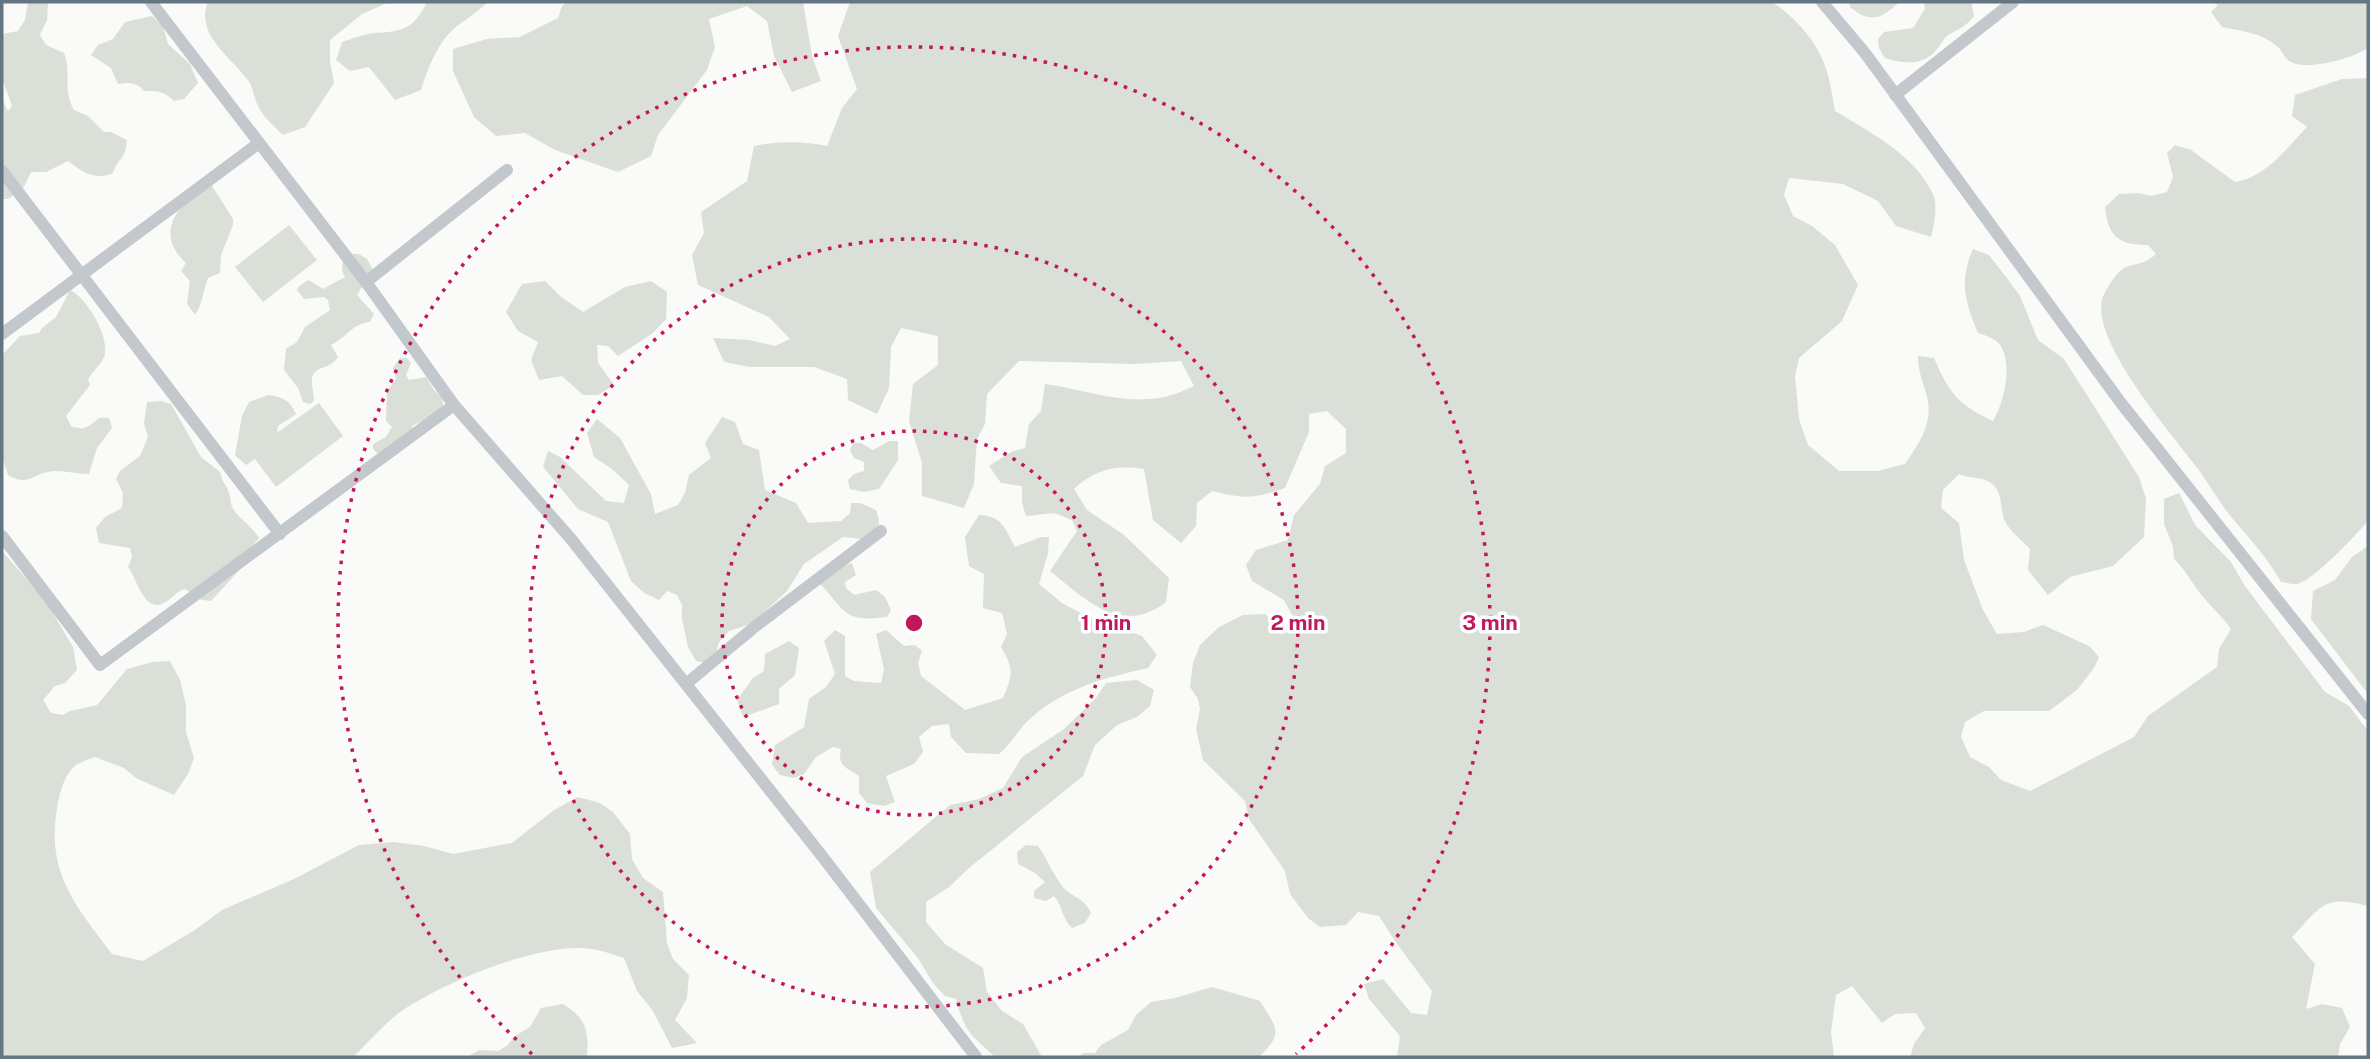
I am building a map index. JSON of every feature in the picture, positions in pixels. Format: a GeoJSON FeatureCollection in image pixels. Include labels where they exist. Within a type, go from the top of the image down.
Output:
{"type":"FeatureCollection","features":[{"type":"Feature","properties":{"kind":"street"},"geometry":{"type":"LineString","coordinates":[[151,2],[366,282],[454,405],[571,539],[976,1057]]}},
{"type":"Feature","properties":{"kind":"street"},"geometry":{"type":"LineString","coordinates":[[1822,2],[1895,95],[2122,403],[2368,714]]}},
{"type":"Feature","properties":{"kind":"street"},"geometry":{"type":"LineString","coordinates":[[1895,95],[2013,2]]}},
{"type":"Feature","properties":{"kind":"street"},"geometry":{"type":"LineString","coordinates":[[2,334],[259,143]]}},
{"type":"Feature","properties":{"kind":"street"},"geometry":{"type":"LineString","coordinates":[[366,282],[507,170]]}},
{"type":"Feature","properties":{"kind":"street"},"geometry":{"type":"LineString","coordinates":[[2,171],[280,534]]}},
{"type":"Feature","properties":{"kind":"street"},"geometry":{"type":"LineString","coordinates":[[2,536],[100,665],[454,405]]}},
{"type":"Feature","properties":{"kind":"street"},"geometry":{"type":"LineString","coordinates":[[686,684],[757,625],[881,531]]}},
{"type":"Feature","properties":{"kind":"shaded area"},"geometry":{"type":"Polygon","coordinates":[[[28,2],[48,2],[47,20],[40,35],[46,45],[64,53],[68,95],[74,110],[88,116],[104,132],[111,132],[127,140],[125,152],[113,173],[95,176],[68,161],[46,172],[31,172],[24,187],[8,199],[2,199],[2,99],[8,111],[12,106],[2,78],[2,34],[18,31],[25,20],[28,2]]]}},
{"type":"Feature","properties":{"kind":"shaded area"},"geometry":{"type":"Polygon","coordinates":[[[208,2],[406,2],[385,4],[362,14],[330,40],[334,83],[305,127],[283,135],[260,110],[248,80],[210,35],[205,14],[208,2]]]}},
{"type":"Feature","properties":{"kind":"shaded area"},"geometry":{"type":"Polygon","coordinates":[[[427,2],[488,2],[444,39],[430,64],[421,90],[395,100],[369,67],[350,71],[336,60],[342,42],[366,34],[400,30],[417,18],[427,2]]]}},
{"type":"Feature","properties":{"kind":"shaded area"},"geometry":{"type":"Polygon","coordinates":[[[567,2],[803,2],[812,56],[821,81],[792,92],[774,56],[767,21],[747,6],[709,19],[715,47],[707,70],[658,135],[651,156],[618,172],[555,150],[525,133],[496,136],[474,117],[453,71],[453,49],[487,39],[520,37],[558,18],[562,6],[567,2]]]}},
{"type":"Feature","properties":{"kind":"shaded area"},"geometry":{"type":"Polygon","coordinates":[[[850,2],[1772,2],[1802,28],[1814,44],[1829,79],[1835,111],[1877,136],[1915,167],[1933,194],[1935,204],[1931,237],[1896,226],[1878,201],[1843,184],[1789,178],[1784,195],[1793,216],[1812,226],[1835,245],[1858,285],[1842,321],[1799,358],[1795,376],[1799,419],[1808,445],[1839,471],[1878,471],[1905,464],[1921,439],[1929,413],[1918,356],[1934,358],[1956,397],[1993,421],[2003,395],[2005,356],[1998,342],[1978,333],[1970,311],[1965,281],[1973,249],[1989,255],[2020,296],[2038,340],[2064,359],[2139,477],[2146,499],[2144,537],[2113,566],[2070,577],[2048,595],[2028,570],[2030,549],[2006,523],[1999,495],[1991,483],[1959,474],[1943,490],[1941,508],[1959,523],[1964,560],[1983,610],[1997,634],[2024,632],[2043,625],[2089,646],[2099,657],[2077,690],[2049,711],[1984,711],[1965,722],[1961,737],[1970,757],[1989,767],[2001,780],[2030,791],[2134,737],[2148,716],[2217,667],[2219,649],[2231,629],[2174,559],[2173,546],[2164,524],[2164,499],[2179,493],[2195,525],[2231,562],[2245,586],[2325,692],[2349,706],[2368,731],[2368,906],[2342,901],[2324,905],[2292,937],[2315,964],[2306,1009],[2322,1004],[2342,1008],[2350,1027],[2340,1044],[2338,1057],[1910,1057],[1914,1044],[1925,1028],[1916,1013],[1895,1014],[1882,1023],[1852,986],[1836,995],[1831,1032],[1834,1057],[1397,1057],[1400,1036],[1369,999],[1364,984],[1383,979],[1411,1013],[1427,1015],[1432,991],[1379,916],[1358,912],[1346,925],[1320,927],[1308,918],[1290,894],[1285,871],[1249,819],[1245,801],[1203,760],[1196,729],[1200,709],[1198,699],[1190,687],[1193,663],[1200,645],[1219,627],[1243,615],[1265,614],[1280,628],[1291,631],[1292,615],[1284,600],[1252,581],[1246,565],[1256,550],[1288,540],[1294,515],[1320,484],[1325,466],[1346,453],[1346,429],[1327,411],[1309,414],[1309,432],[1285,488],[1249,497],[1212,491],[1197,503],[1196,526],[1181,543],[1153,520],[1144,469],[1114,468],[1082,482],[1074,489],[1087,510],[1124,535],[1169,578],[1166,602],[1150,612],[1134,616],[1119,615],[1090,602],[1050,571],[1077,531],[1072,520],[1054,513],[1026,516],[1022,503],[1022,486],[1001,483],[989,466],[1011,452],[1025,448],[1029,424],[1041,411],[1045,384],[1115,398],[1163,397],[1194,386],[1181,361],[1135,364],[1019,361],[987,394],[985,424],[977,439],[974,484],[964,508],[922,496],[922,463],[909,421],[913,384],[938,365],[938,336],[901,328],[891,347],[889,388],[877,414],[848,400],[847,379],[814,367],[750,367],[724,362],[713,338],[749,340],[775,346],[790,339],[769,317],[698,285],[692,255],[704,233],[701,212],[747,181],[754,146],[791,142],[827,146],[842,108],[857,89],[838,36],[850,2]]]}},
{"type":"Feature","properties":{"kind":"shaded area"},"geometry":{"type":"Polygon","coordinates":[[[1850,2],[1899,2],[1881,16],[1869,17],[1850,7],[1850,2]]]}},
{"type":"Feature","properties":{"kind":"shaded area"},"geometry":{"type":"Polygon","coordinates":[[[1924,2],[1971,2],[1974,16],[1947,36],[1932,55],[1920,61],[1899,62],[1885,58],[1879,48],[1878,39],[1884,32],[1913,28],[1925,9],[1924,2]]]}},
{"type":"Feature","properties":{"kind":"shaded area"},"geometry":{"type":"Polygon","coordinates":[[[2212,2],[2368,2],[2368,48],[2352,56],[2329,62],[2296,64],[2289,61],[2279,48],[2266,39],[2252,33],[2222,27],[2211,12],[2218,5],[2212,2]]]}},
{"type":"Feature","properties":{"kind":"shaded area"},"geometry":{"type":"Polygon","coordinates":[[[152,16],[163,26],[168,44],[190,64],[198,83],[184,99],[174,101],[164,93],[144,91],[136,84],[118,84],[111,68],[91,55],[98,45],[113,39],[125,22],[152,16]]]}},
{"type":"Feature","properties":{"kind":"shaded area"},"geometry":{"type":"Polygon","coordinates":[[[2368,78],[2368,521],[2313,575],[2297,584],[2291,584],[2281,582],[2264,556],[2227,512],[2137,388],[2109,340],[2102,318],[2102,300],[2107,288],[2123,269],[2146,261],[2156,254],[2148,245],[2129,243],[2117,237],[2109,226],[2105,207],[2119,194],[2138,193],[2151,196],[2167,192],[2173,177],[2167,153],[2175,145],[2191,150],[2235,182],[2246,179],[2275,161],[2307,127],[2292,116],[2295,95],[2342,79],[2368,78]]]}},
{"type":"Feature","properties":{"kind":"shaded area"},"geometry":{"type":"Polygon","coordinates":[[[199,186],[212,186],[233,219],[233,225],[221,255],[220,273],[208,278],[195,315],[187,304],[190,281],[181,271],[186,263],[177,252],[170,232],[183,204],[199,186]]]}},
{"type":"Feature","properties":{"kind":"shaded area"},"geometry":{"type":"Polygon","coordinates":[[[289,225],[317,260],[263,302],[235,267],[289,225]]]}},
{"type":"Feature","properties":{"kind":"shaded area"},"geometry":{"type":"Polygon","coordinates":[[[349,254],[359,254],[367,259],[373,270],[357,295],[374,314],[370,322],[359,325],[331,345],[338,357],[314,374],[314,401],[310,404],[303,402],[298,388],[284,370],[286,349],[297,342],[305,327],[330,310],[328,300],[324,297],[304,299],[297,290],[309,280],[323,289],[345,277],[342,265],[349,254]]]}},
{"type":"Feature","properties":{"kind":"shaded area"},"geometry":{"type":"Polygon","coordinates":[[[545,281],[560,296],[583,312],[625,287],[651,281],[667,292],[666,319],[653,333],[618,356],[608,346],[597,345],[598,363],[614,385],[598,395],[583,395],[562,376],[539,380],[531,360],[538,342],[518,331],[506,312],[522,284],[545,281]]]}},
{"type":"Feature","properties":{"kind":"shaded area"},"geometry":{"type":"Polygon","coordinates":[[[70,290],[77,294],[96,319],[105,349],[104,357],[88,380],[90,385],[66,416],[71,426],[79,428],[89,426],[99,418],[109,418],[112,428],[97,448],[89,474],[55,471],[27,479],[16,479],[8,475],[2,457],[2,355],[20,336],[39,333],[56,317],[70,290]]]}},
{"type":"Feature","properties":{"kind":"shaded area"},"geometry":{"type":"Polygon","coordinates":[[[400,358],[407,358],[411,363],[406,375],[409,380],[426,377],[442,398],[443,405],[436,414],[412,426],[412,430],[380,456],[373,449],[373,444],[386,437],[392,427],[386,421],[387,391],[396,379],[393,368],[400,358]]]}},
{"type":"Feature","properties":{"kind":"shaded area"},"geometry":{"type":"Polygon","coordinates":[[[268,395],[285,400],[296,414],[278,426],[277,433],[319,403],[343,436],[276,487],[255,459],[246,465],[235,455],[242,416],[249,402],[268,395]]]}},
{"type":"Feature","properties":{"kind":"shaded area"},"geometry":{"type":"Polygon","coordinates":[[[161,401],[171,404],[201,457],[220,472],[234,510],[259,538],[244,555],[243,566],[211,601],[202,600],[185,589],[162,604],[150,603],[128,567],[132,557],[130,548],[99,543],[96,528],[105,517],[122,508],[123,493],[116,479],[120,471],[140,456],[148,437],[144,423],[147,402],[161,401]]]}},
{"type":"Feature","properties":{"kind":"shaded area"},"geometry":{"type":"Polygon","coordinates":[[[722,417],[735,422],[743,444],[759,450],[765,490],[796,503],[808,523],[841,521],[850,513],[851,503],[860,503],[876,510],[879,520],[878,530],[862,539],[843,537],[804,564],[787,591],[751,624],[729,631],[706,663],[696,661],[688,647],[682,605],[677,595],[667,591],[659,600],[644,593],[631,581],[608,522],[578,509],[543,467],[548,451],[560,457],[606,501],[624,503],[629,485],[594,457],[587,433],[597,419],[620,438],[651,494],[655,514],[678,505],[685,493],[689,475],[711,458],[705,443],[722,417]]]}},
{"type":"Feature","properties":{"kind":"shaded area"},"geometry":{"type":"Polygon","coordinates":[[[889,441],[898,441],[898,460],[879,489],[863,492],[850,489],[848,480],[854,474],[864,471],[864,462],[854,458],[850,450],[853,443],[861,443],[873,450],[889,441]]]}},
{"type":"Feature","properties":{"kind":"shaded area"},"geometry":{"type":"Polygon","coordinates":[[[979,515],[998,521],[1015,547],[1041,537],[1049,537],[1048,553],[1039,584],[1062,603],[1090,618],[1142,636],[1157,655],[1148,668],[1102,680],[1058,698],[1027,721],[999,754],[966,753],[951,737],[949,724],[932,726],[919,737],[923,752],[914,764],[886,776],[895,802],[884,806],[867,803],[859,793],[859,776],[842,763],[841,749],[833,747],[816,757],[804,774],[794,778],[780,775],[772,765],[775,745],[804,727],[809,699],[826,687],[835,674],[824,641],[835,630],[845,636],[845,676],[854,681],[881,683],[884,669],[876,634],[886,630],[904,646],[915,645],[922,651],[918,663],[921,676],[965,710],[1003,698],[1011,672],[1001,647],[1007,634],[1002,613],[983,608],[984,574],[969,566],[965,537],[979,515]]]}},
{"type":"Feature","properties":{"kind":"shaded area"},"geometry":{"type":"Polygon","coordinates":[[[2368,546],[2368,694],[2311,619],[2313,591],[2335,580],[2352,557],[2368,546]]]}},
{"type":"Feature","properties":{"kind":"shaded area"},"geometry":{"type":"Polygon","coordinates":[[[2,551],[45,600],[73,647],[77,670],[65,683],[55,686],[43,700],[51,713],[63,715],[97,705],[127,669],[153,662],[170,661],[180,680],[186,705],[186,732],[194,758],[188,774],[174,795],[136,778],[124,768],[95,757],[72,769],[65,779],[59,797],[55,832],[60,870],[76,904],[112,954],[143,961],[195,930],[222,910],[294,879],[359,845],[394,842],[453,854],[512,843],[554,810],[578,797],[600,803],[613,812],[630,834],[632,859],[643,878],[663,892],[667,943],[673,959],[689,975],[687,998],[675,1020],[697,1043],[672,1048],[653,1011],[637,991],[624,958],[582,948],[538,953],[513,960],[439,989],[400,1012],[353,1057],[2,1057],[2,551]]]}},
{"type":"Feature","properties":{"kind":"shaded area"},"geometry":{"type":"Polygon","coordinates":[[[852,563],[856,575],[845,582],[846,588],[854,595],[876,590],[885,597],[891,610],[887,617],[851,616],[820,584],[819,573],[852,563]]]}},
{"type":"Feature","properties":{"kind":"shaded area"},"geometry":{"type":"Polygon","coordinates":[[[789,641],[799,648],[795,675],[779,689],[779,704],[743,717],[737,700],[753,678],[764,671],[765,654],[789,641]]]}},
{"type":"Feature","properties":{"kind":"shaded area"},"geometry":{"type":"Polygon","coordinates":[[[1137,680],[1154,690],[1150,706],[1137,717],[1117,725],[1095,745],[1083,776],[949,887],[926,902],[926,922],[945,944],[983,968],[987,992],[1002,1011],[1023,1024],[1042,1057],[995,1057],[974,1038],[963,1020],[956,999],[945,996],[933,983],[918,958],[876,908],[870,872],[950,805],[979,799],[1003,788],[1022,757],[1064,729],[1096,698],[1106,683],[1137,680]]]}},
{"type":"Feature","properties":{"kind":"shaded area"},"geometry":{"type":"Polygon","coordinates":[[[1026,845],[1038,846],[1062,886],[1088,907],[1091,913],[1085,923],[1072,928],[1054,896],[1046,901],[1034,898],[1034,891],[1045,882],[1018,864],[1017,852],[1026,845]]]}},
{"type":"Feature","properties":{"kind":"shaded area"},"geometry":{"type":"Polygon","coordinates":[[[1212,987],[1260,1001],[1274,1024],[1275,1035],[1259,1057],[1078,1057],[1083,1053],[1095,1053],[1101,1045],[1128,1030],[1136,1015],[1151,1002],[1212,987]]]}},
{"type":"Feature","properties":{"kind":"shaded area"},"geometry":{"type":"Polygon","coordinates":[[[563,1004],[577,1015],[584,1026],[587,1057],[467,1057],[479,1050],[498,1051],[530,1027],[541,1008],[563,1004]]]}}]}
